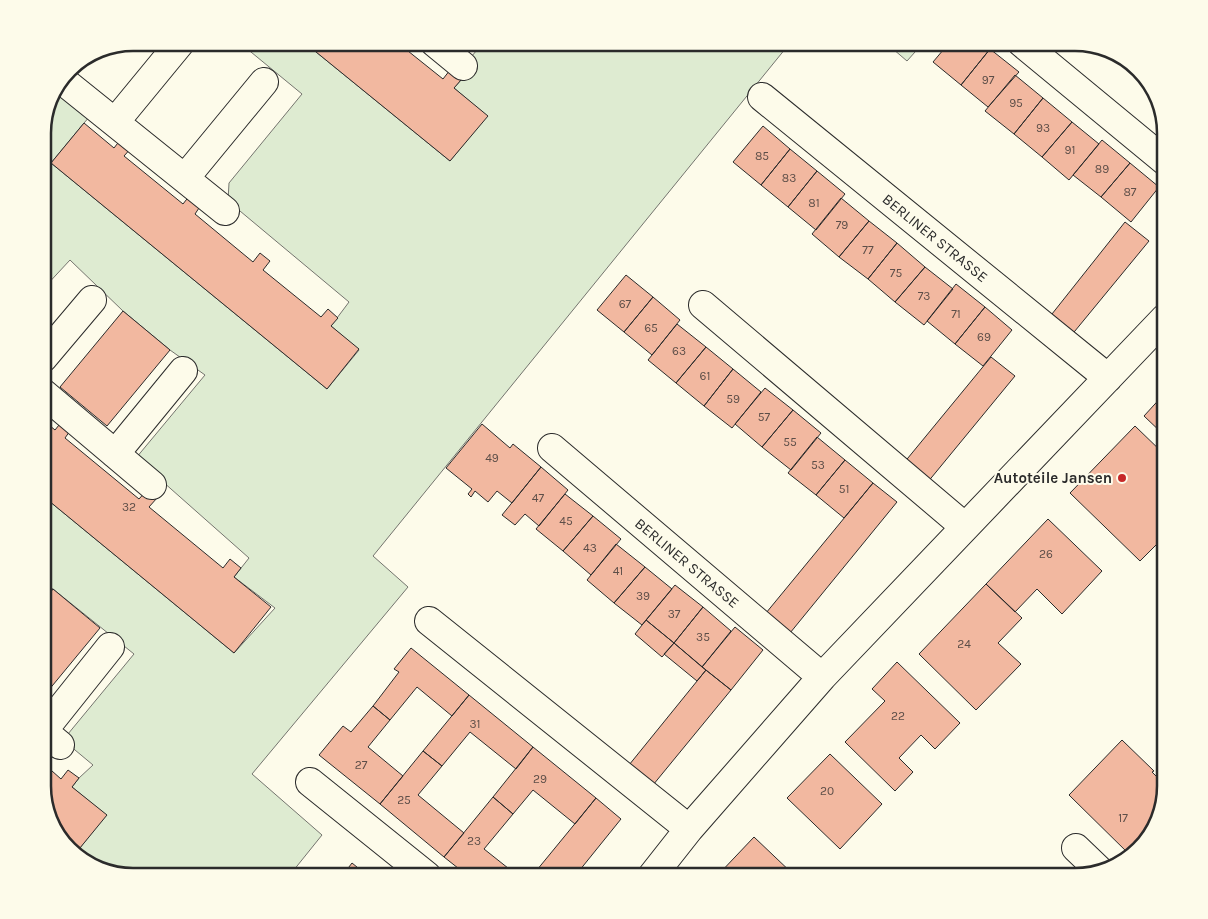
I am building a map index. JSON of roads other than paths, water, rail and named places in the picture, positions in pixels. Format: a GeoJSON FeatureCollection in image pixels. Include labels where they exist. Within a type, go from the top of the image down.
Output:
{"type":"FeatureCollection","features":[{"type":"Feature","properties":{"kind":"street"},"geometry":{"type":"LineString","coordinates":[[115,122],[173,51]]}},
{"type":"Feature","properties":{"kind":"street"},"geometry":{"type":"LineString","coordinates":[[446,51],[463,66]]}},
{"type":"Feature","properties":{"kind":"street"},"geometry":{"type":"LineString","coordinates":[[1033,51],[1157,154]]}},
{"type":"Feature","properties":{"kind":"street"},"geometry":{"type":"LineString","coordinates":[[185,178],[264,82]]}},
{"type":"Feature","properties":{"kind":"street"},"geometry":{"type":"LineString","coordinates":[[67,84],[226,211]]}},
{"type":"Feature","properties":{"kind":"street","name":"BERLINER STRASSE"},"geometry":{"type":"LineString","coordinates":[[762,97],[1108,378]]}},
{"type":"Feature","properties":{"kind":"street"},"geometry":{"type":"LineString","coordinates":[[51,349],[92,300]]}},
{"type":"Feature","properties":{"kind":"street"},"geometry":{"type":"LineString","coordinates":[[703,305],[965,527]]}},
{"type":"Feature","properties":{"kind":"street"},"geometry":{"type":"LineString","coordinates":[[658,868],[688,829],[822,677],[1157,327]]}},
{"type":"Feature","properties":{"kind":"street"},"geometry":{"type":"LineString","coordinates":[[115,454],[183,371]]}},
{"type":"Feature","properties":{"kind":"street"},"geometry":{"type":"LineString","coordinates":[[51,400],[152,486]]}},
{"type":"Feature","properties":{"kind":"street","name":"BERLINER STRASSE"},"geometry":{"type":"LineString","coordinates":[[552,448],[822,677]]}},
{"type":"Feature","properties":{"kind":"street"},"geometry":{"type":"LineString","coordinates":[[429,621],[688,829]]}},
{"type":"Feature","properties":{"kind":"street"},"geometry":{"type":"LineString","coordinates":[[51,733],[110,647]]}},
{"type":"Feature","properties":{"kind":"street"},"geometry":{"type":"LineString","coordinates":[[310,782],[417,868]]}},
{"type":"Feature","properties":{"kind":"street"},"geometry":{"type":"LineString","coordinates":[[1076,848],[1094,865]]}},
{"type":"Feature","properties":{"kind":"place","name":"Autoteile Jansen"},"geometry":{"type":"Point","coordinates":[1122,478]}}]}
